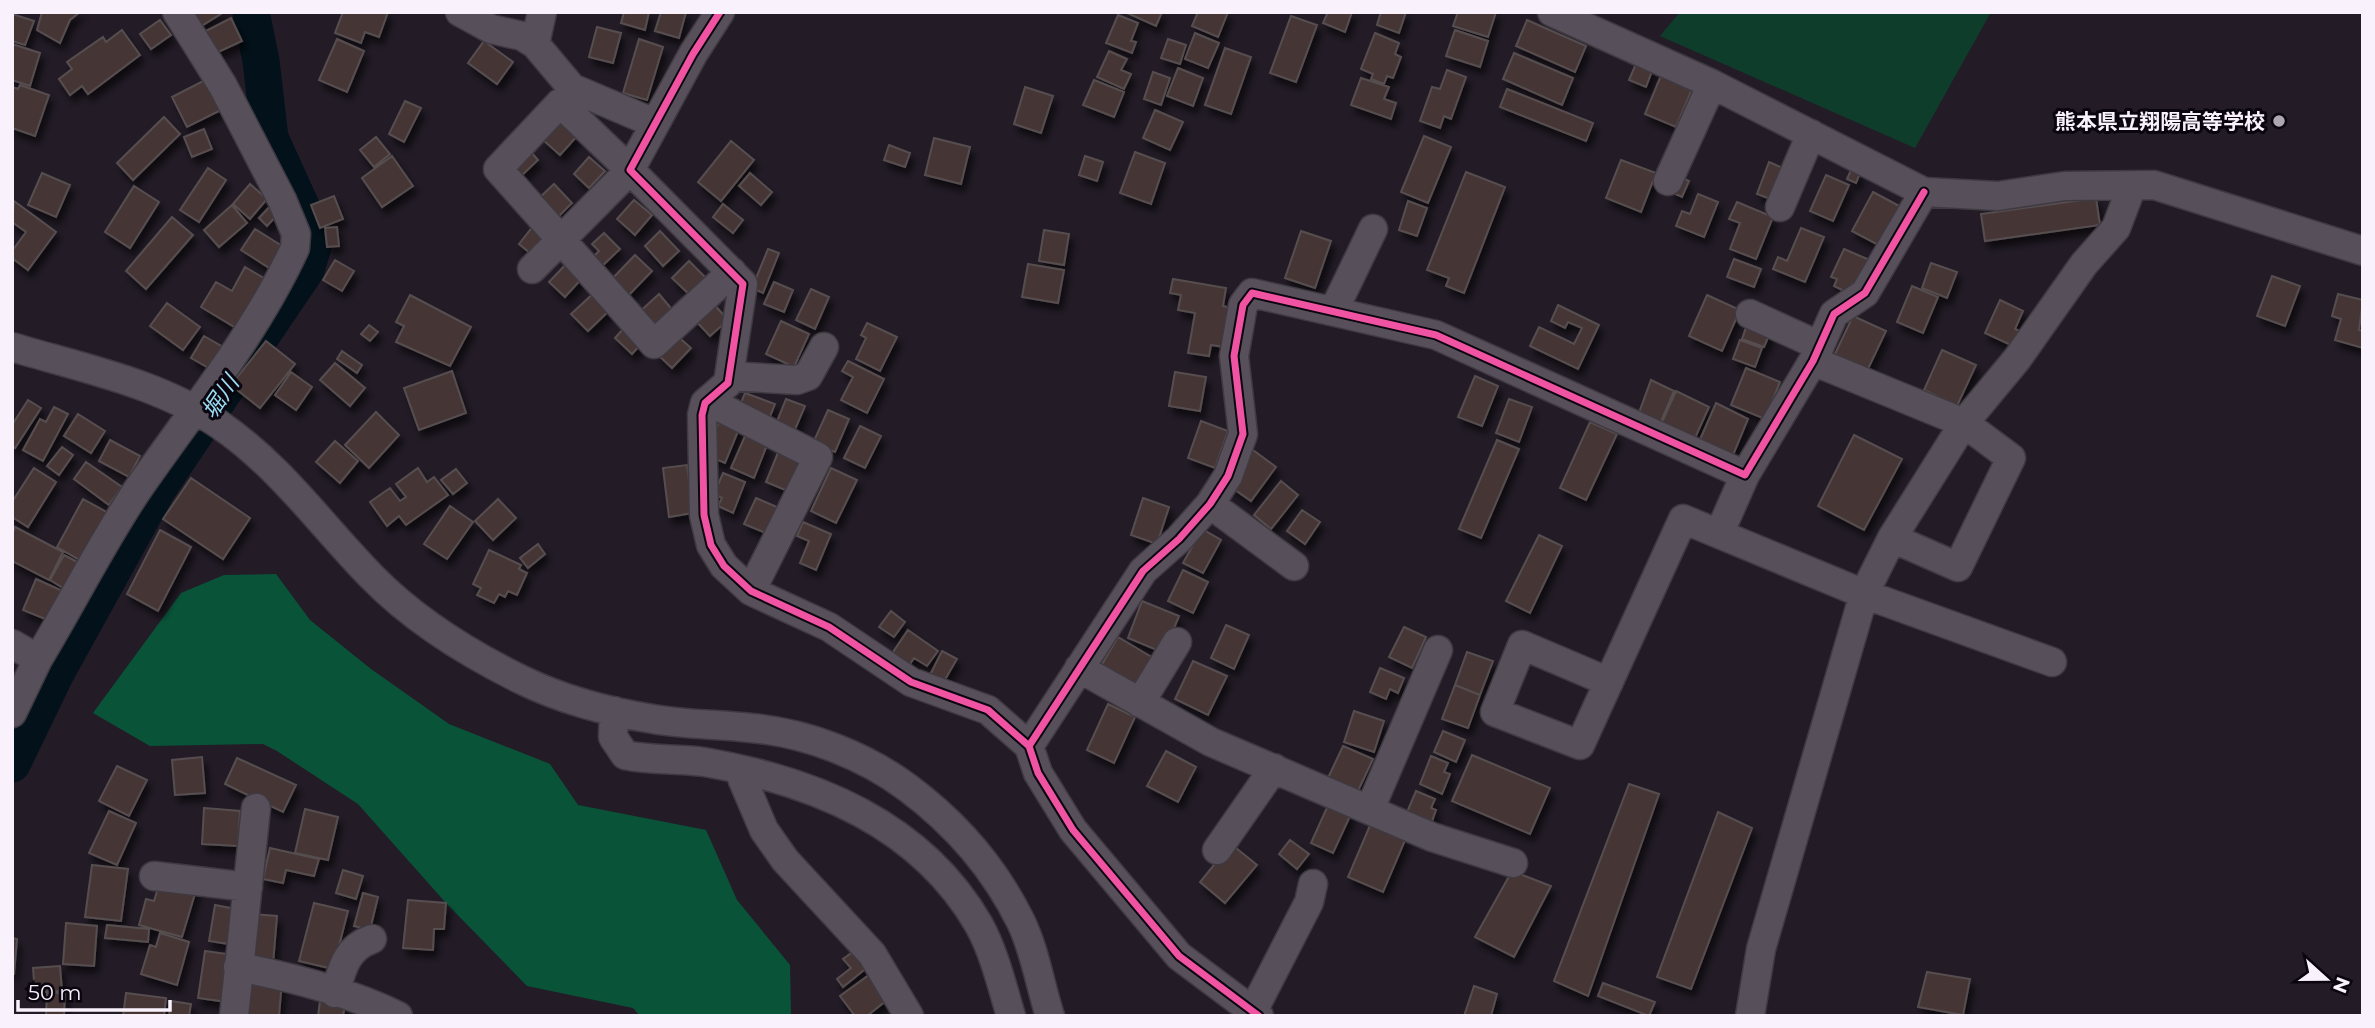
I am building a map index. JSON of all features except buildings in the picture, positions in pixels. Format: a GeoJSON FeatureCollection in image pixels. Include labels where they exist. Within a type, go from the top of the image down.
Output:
{"type":"FeatureCollection","features":[{"type":"Feature","properties":{"kind":"street"},"geometry":{"type":"LineString","coordinates":[[12,713],[38,659],[114,527],[204,416],[216,384],[286,268],[295,248],[296,234],[282,200],[223,86],[177,12]]}},
{"type":"Feature","properties":{"kind":"street"},"geometry":{"type":"LineString","coordinates":[[460,12],[491,29],[523,36],[535,44],[572,88],[654,123]]}},
{"type":"Feature","properties":{"kind":"street"},"geometry":{"type":"LineString","coordinates":[[535,44],[542,12]]}},
{"type":"Feature","properties":{"kind":"street"},"geometry":{"type":"LineString","coordinates":[[532,269],[630,170],[654,123],[720,12]]}},
{"type":"Feature","properties":{"kind":"street"},"geometry":{"type":"LineString","coordinates":[[1552,12],[1712,84],[1862,163],[1924,192],[1998,195],[2065,186],[2154,186],[2363,251]]}},
{"type":"Feature","properties":{"kind":"street"},"geometry":{"type":"LineString","coordinates":[[1668,181],[1712,84]]}},
{"type":"Feature","properties":{"kind":"street"},"geometry":{"type":"LineString","coordinates":[[732,272],[654,344],[498,169],[560,103],[630,170],[732,272],[743,284],[728,383],[708,401],[702,415],[701,457],[704,515],[711,545],[724,566],[751,591],[829,628],[911,682],[988,710],[1029,746],[1038,773],[1073,830],[1179,956],[1256,1013],[1310,902],[1313,884]]}},
{"type":"Feature","properties":{"kind":"street"},"geometry":{"type":"LineString","coordinates":[[1780,207],[1811,134]]}},
{"type":"Feature","properties":{"kind":"street"},"geometry":{"type":"LineString","coordinates":[[1750,1016],[1761,949],[1864,594],[1892,538],[1964,423],[2017,359],[2084,264],[2116,228],[2132,186]]}},
{"type":"Feature","properties":{"kind":"street"},"geometry":{"type":"LineString","coordinates":[[1719,534],[1745,475],[1816,353],[1835,314],[1865,293],[1924,192]]}},
{"type":"Feature","properties":{"kind":"street"},"geometry":{"type":"LineString","coordinates":[[1334,310],[1373,229]]}},
{"type":"Feature","properties":{"kind":"street"},"geometry":{"type":"LineString","coordinates":[[1029,746],[1143,571],[1179,539],[1210,504],[1228,476],[1243,434],[1234,356],[1243,305],[1252,293],[1436,335],[1745,475]]}},
{"type":"Feature","properties":{"kind":"street"},"geometry":{"type":"LineString","coordinates":[[1750,314],[1816,353],[1964,423],[2011,458],[1958,568],[1892,538]]}},
{"type":"Feature","properties":{"kind":"street"},"geometry":{"type":"LineString","coordinates":[[12,347],[122,379],[204,416],[281,475],[373,578],[443,636],[525,682],[571,700],[655,720],[753,728],[800,737],[848,754],[904,785],[932,806],[981,858],[1021,923],[1051,1016]]}},
{"type":"Feature","properties":{"kind":"street"},"geometry":{"type":"LineString","coordinates":[[729,376],[797,380],[808,376],[824,347]]}},
{"type":"Feature","properties":{"kind":"street"},"geometry":{"type":"LineString","coordinates":[[708,401],[818,457],[751,591]]}},
{"type":"Feature","properties":{"kind":"street"},"geometry":{"type":"LineString","coordinates":[[1210,504],[1294,566]]}},
{"type":"Feature","properties":{"kind":"street"},"geometry":{"type":"LineString","coordinates":[[1609,682],[1683,519],[1864,594],[2052,662]]}},
{"type":"Feature","properties":{"kind":"street"},"geometry":{"type":"LineString","coordinates":[[1140,703],[1177,642]]}},
{"type":"Feature","properties":{"kind":"street"},"geometry":{"type":"LineString","coordinates":[[12,644],[38,659]]}},
{"type":"Feature","properties":{"kind":"street"},"geometry":{"type":"LineString","coordinates":[[1370,809],[1438,650]]}},
{"type":"Feature","properties":{"kind":"street"},"geometry":{"type":"LineString","coordinates":[[1079,668],[1211,742],[1432,837],[1513,863]]}},
{"type":"Feature","properties":{"kind":"street"},"geometry":{"type":"LineString","coordinates":[[614,711],[613,737],[625,755],[651,760],[701,762],[796,783],[876,820],[912,845],[951,887],[979,926],[1011,1016]]}},
{"type":"Feature","properties":{"kind":"street"},"geometry":{"type":"LineString","coordinates":[[1217,850],[1275,768]]}},
{"type":"Feature","properties":{"kind":"street"},"geometry":{"type":"LineString","coordinates":[[738,769],[764,830],[785,860],[872,954],[909,1016]]}},
{"type":"Feature","properties":{"kind":"street"},"geometry":{"type":"LineString","coordinates":[[234,1016],[256,808]]}},
{"type":"Feature","properties":{"kind":"street"},"geometry":{"type":"LineString","coordinates":[[154,876],[248,887]]}},
{"type":"Feature","properties":{"kind":"street"},"geometry":{"type":"LineString","coordinates":[[335,993],[345,957],[361,942],[372,939]]}},
{"type":"Feature","properties":{"kind":"street"},"geometry":{"type":"LineString","coordinates":[[238,967],[335,993],[398,1016]]}},
{"type":"Feature","properties":{"kind":"green space"},"geometry":{"type":"Polygon","coordinates":[[[1680,12],[1991,12],[1915,148],[1660,36],[1680,12]]]}},
{"type":"Feature","properties":{"kind":"green space"},"geometry":{"type":"Polygon","coordinates":[[[276,574],[310,620],[371,669],[449,724],[550,764],[578,805],[706,830],[737,900],[790,965],[791,1016],[640,1016],[633,1008],[527,986],[446,903],[358,804],[277,751],[263,744],[150,746],[93,713],[181,593],[224,575],[276,574]]]}},
{"type":"Feature","properties":{"kind":"waterway","name":"堀川"},"geometry":{"type":"LineString","coordinates":[[12,764],[56,673],[157,490],[306,270],[314,243],[305,215],[270,138],[261,61],[251,12]]}},
{"type":"Feature","properties":{"kind":"cycle path"},"geometry":{"type":"LineString","coordinates":[[720,12],[693,54],[630,170],[743,284],[728,383],[705,403],[702,415],[704,515],[711,545],[724,566],[751,591],[829,627],[911,682],[988,710],[1029,746],[1038,773],[1073,830],[1179,956],[1259,1016]]}},
{"type":"Feature","properties":{"kind":"cycle path"},"geometry":{"type":"LineString","coordinates":[[1029,746],[1143,571],[1179,539],[1210,504],[1228,476],[1243,434],[1234,356],[1243,305],[1252,293],[1436,335],[1745,475],[1813,361],[1834,314],[1865,293],[1924,192]]}},
{"type":"Feature","properties":{"kind":"place","name":"熊本県立翔陽高等学校"},"geometry":{"type":"Point","coordinates":[2279,121]}}]}
